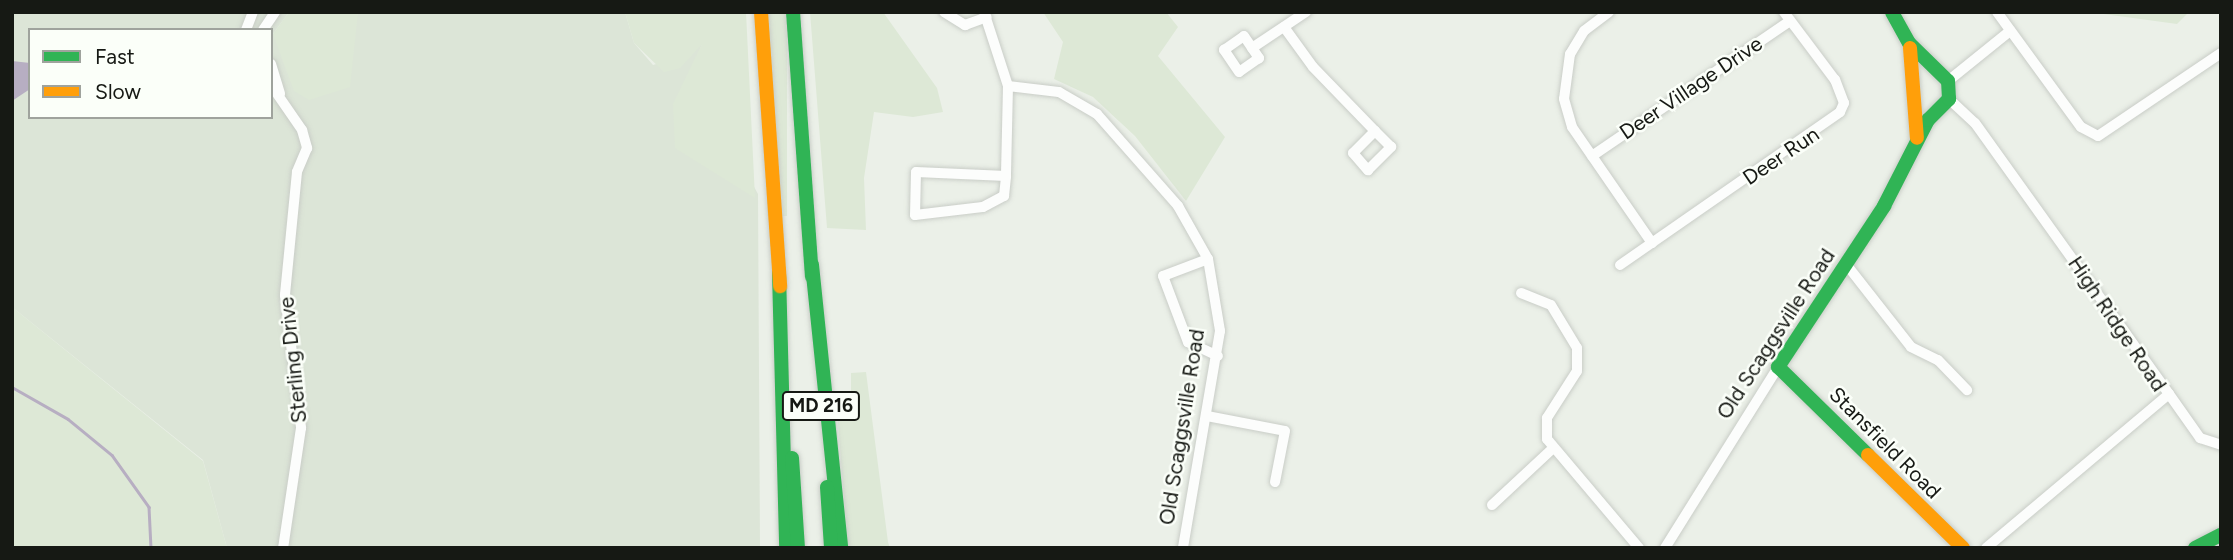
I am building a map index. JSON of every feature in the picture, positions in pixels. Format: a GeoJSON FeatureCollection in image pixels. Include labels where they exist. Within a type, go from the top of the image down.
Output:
{"type":"FeatureCollection","features":[{"type":"Feature","properties":{"kind":"main road","name":"MD 216"},"geometry":{"type":"LineString","coordinates":[[760,12],[798,548]]}},
{"type":"Feature","properties":{"kind":"main road","name":"MD 216"},"geometry":{"type":"LineString","coordinates":[[793,12],[831,548]]}},
{"type":"Feature","properties":{"kind":"main road"},"geometry":{"type":"LineString","coordinates":[[798,12],[798,66]]}},
{"type":"Feature","properties":{"kind":"main road"},"geometry":{"type":"LineString","coordinates":[[1892,12],[1909,43],[1943,77],[1945,104],[1925,109],[1914,90]]}},
{"type":"Feature","properties":{"kind":"main road"},"geometry":{"type":"LineString","coordinates":[[1909,43],[1917,140]]}},
{"type":"Feature","properties":{"kind":"main road"},"geometry":{"type":"LineString","coordinates":[[1914,90],[1943,77]]}},
{"type":"Feature","properties":{"kind":"main road","name":"Old Scaggsville Road"},"geometry":{"type":"LineString","coordinates":[[1779,367],[1846,264],[1917,140],[1945,104]]}},
{"type":"Feature","properties":{"kind":"main road"},"geometry":{"type":"LineString","coordinates":[[811,265],[841,548]]}},
{"type":"Feature","properties":{"kind":"main road"},"geometry":{"type":"LineString","coordinates":[[779,272],[786,548]]}},
{"type":"Feature","properties":{"kind":"main road","name":"Stansfield Road"},"geometry":{"type":"LineString","coordinates":[[1779,367],[1963,548]]}},
{"type":"Feature","properties":{"kind":"main road"},"geometry":{"type":"LineString","coordinates":[[2195,548],[2221,535]]}},
{"type":"Feature","properties":{"kind":"street"},"geometry":{"type":"LineString","coordinates":[[264,28],[275,12]]}},
{"type":"Feature","properties":{"kind":"street"},"geometry":{"type":"LineString","coordinates":[[944,12],[960,25],[985,15],[1007,86],[1006,176],[1004,196],[983,207],[915,215],[916,173],[1006,176]]}},
{"type":"Feature","properties":{"kind":"street"},"geometry":{"type":"LineString","coordinates":[[1252,48],[1306,12]]}},
{"type":"Feature","properties":{"kind":"street"},"geometry":{"type":"LineString","coordinates":[[1609,12],[1576,42],[1563,84],[1566,113],[1652,243]]}},
{"type":"Feature","properties":{"kind":"street"},"geometry":{"type":"LineString","coordinates":[[1997,12],[2081,127],[2098,136],[2221,53]]}},
{"type":"Feature","properties":{"kind":"street","name":"Deer Village Drive"},"geometry":{"type":"LineString","coordinates":[[1592,156],[1787,16]]}},
{"type":"Feature","properties":{"kind":"street","name":"Deer Run"},"geometry":{"type":"LineString","coordinates":[[1620,265],[1840,112],[1835,80],[1787,16]]}},
{"type":"Feature","properties":{"kind":"street"},"geometry":{"type":"LineString","coordinates":[[1284,27],[1313,67],[1375,131]]}},
{"type":"Feature","properties":{"kind":"street"},"geometry":{"type":"LineString","coordinates":[[1943,77],[2010,31]]}},
{"type":"Feature","properties":{"kind":"street","name":"Sterling Drive"},"geometry":{"type":"LineString","coordinates":[[273,72],[280,98]]}},
{"type":"Feature","properties":{"kind":"street","name":"Old Scaggsville Road"},"geometry":{"type":"LineString","coordinates":[[1007,86],[1059,92],[1097,114],[1178,206],[1208,259],[1220,314],[1218,356],[1183,548]]}},
{"type":"Feature","properties":{"kind":"street","name":"Sterling Drive"},"geometry":{"type":"LineString","coordinates":[[273,88],[307,148],[297,172],[285,295],[301,428],[283,548]]}},
{"type":"Feature","properties":{"kind":"street","name":"High Ridge Road"},"geometry":{"type":"LineString","coordinates":[[1945,104],[1975,123],[2169,394],[1986,548]]}},
{"type":"Feature","properties":{"kind":"street"},"geometry":{"type":"LineString","coordinates":[[1208,259],[1163,276],[1188,342],[1218,356]]}},
{"type":"Feature","properties":{"kind":"street"},"geometry":{"type":"LineString","coordinates":[[1846,264],[1911,347],[1938,360],[1967,390]]}},
{"type":"Feature","properties":{"kind":"street"},"geometry":{"type":"LineString","coordinates":[[1521,293],[1551,305],[1577,348],[1574,380],[1547,418],[1552,449],[1639,548]]}},
{"type":"Feature","properties":{"kind":"street","name":"Old Scaggsville Road"},"geometry":{"type":"LineString","coordinates":[[1665,548],[1779,367]]}},
{"type":"Feature","properties":{"kind":"street"},"geometry":{"type":"LineString","coordinates":[[2169,394],[2200,438],[2221,445]]}},
{"type":"Feature","properties":{"kind":"street"},"geometry":{"type":"LineString","coordinates":[[1207,416],[1285,432],[1275,482]]}},
{"type":"Feature","properties":{"kind":"street"},"geometry":{"type":"LineString","coordinates":[[1492,505],[1552,449]]}},
{"type":"Feature","properties":{"kind":"shaded area"},"geometry":{"type":"Polygon","coordinates":[[[12,12],[289,12],[273,34],[354,29],[358,12],[625,12],[634,43],[653,65],[692,53],[703,42],[691,71],[758,194],[760,548],[227,548],[203,460],[12,307],[12,12]]]}},
{"type":"Feature","properties":{"kind":"shaded area"},"geometry":{"type":"Polygon","coordinates":[[[12,61],[28,63],[28,90],[12,101],[12,61]]]}},
{"type":"Feature","properties":{"kind":"green space"},"geometry":{"type":"Polygon","coordinates":[[[289,12],[358,12],[350,87],[309,100],[294,91],[273,34],[289,12]]]}},
{"type":"Feature","properties":{"kind":"green space"},"geometry":{"type":"Polygon","coordinates":[[[625,12],[746,12],[755,198],[675,148],[673,104],[702,44],[680,68],[664,72],[634,43],[625,12]]]}},
{"type":"Feature","properties":{"kind":"green space"},"geometry":{"type":"Polygon","coordinates":[[[767,12],[787,12],[787,216],[767,216],[767,12]]]}},
{"type":"Feature","properties":{"kind":"green space"},"geometry":{"type":"Polygon","coordinates":[[[810,12],[883,12],[937,88],[943,112],[913,117],[874,112],[864,178],[866,230],[827,228],[810,12]]]}},
{"type":"Feature","properties":{"kind":"green space"},"geometry":{"type":"Polygon","coordinates":[[[1043,12],[1166,12],[1178,27],[1158,56],[1225,137],[1186,201],[1135,136],[1093,97],[1054,79],[1063,42],[1043,12]]]}},
{"type":"Feature","properties":{"kind":"green space"},"geometry":{"type":"Polygon","coordinates":[[[2089,12],[2189,12],[2177,24],[2089,12]]]}},
{"type":"Feature","properties":{"kind":"green space"},"geometry":{"type":"Polygon","coordinates":[[[12,307],[203,461],[227,548],[12,548],[12,307]]]}},
{"type":"Feature","properties":{"kind":"green space"},"geometry":{"type":"Polygon","coordinates":[[[866,372],[890,548],[848,548],[836,397],[851,394],[851,373],[866,372]]]}},
{"type":"Feature","properties":{"kind":"waterway"},"geometry":{"type":"LineString","coordinates":[[12,387],[68,419],[112,455],[149,507],[151,548]]}},
{"type":"Feature","properties":{"kind":"traffic: fast"},"geometry":{"type":"LineString","coordinates":[[793,12],[812,276]]}},
{"type":"Feature","properties":{"kind":"traffic: fast"},"geometry":{"type":"LineString","coordinates":[[1868,455],[1778,367],[1884,206],[1928,120],[1949,99],[1948,81],[1909,43],[1892,12]]}},
{"type":"Feature","properties":{"kind":"traffic: fast"},"geometry":{"type":"LineString","coordinates":[[812,265],[841,548]]}},
{"type":"Feature","properties":{"kind":"traffic: fast"},"geometry":{"type":"LineString","coordinates":[[779,273],[786,548]]}},
{"type":"Feature","properties":{"kind":"traffic: fast"},"geometry":{"type":"LineString","coordinates":[[792,458],[798,548]]}},
{"type":"Feature","properties":{"kind":"traffic: fast"},"geometry":{"type":"LineString","coordinates":[[827,487],[831,548]]}},
{"type":"Feature","properties":{"kind":"traffic: fast"},"geometry":{"type":"LineString","coordinates":[[2195,548],[2221,535]]}},
{"type":"Feature","properties":{"kind":"traffic: slow"},"geometry":{"type":"LineString","coordinates":[[761,12],[780,286]]}},
{"type":"Feature","properties":{"kind":"traffic: slow"},"geometry":{"type":"LineString","coordinates":[[1910,48],[1917,138]]}},
{"type":"Feature","properties":{"kind":"traffic: slow"},"geometry":{"type":"LineString","coordinates":[[1868,455],[1963,548]]}}]}
